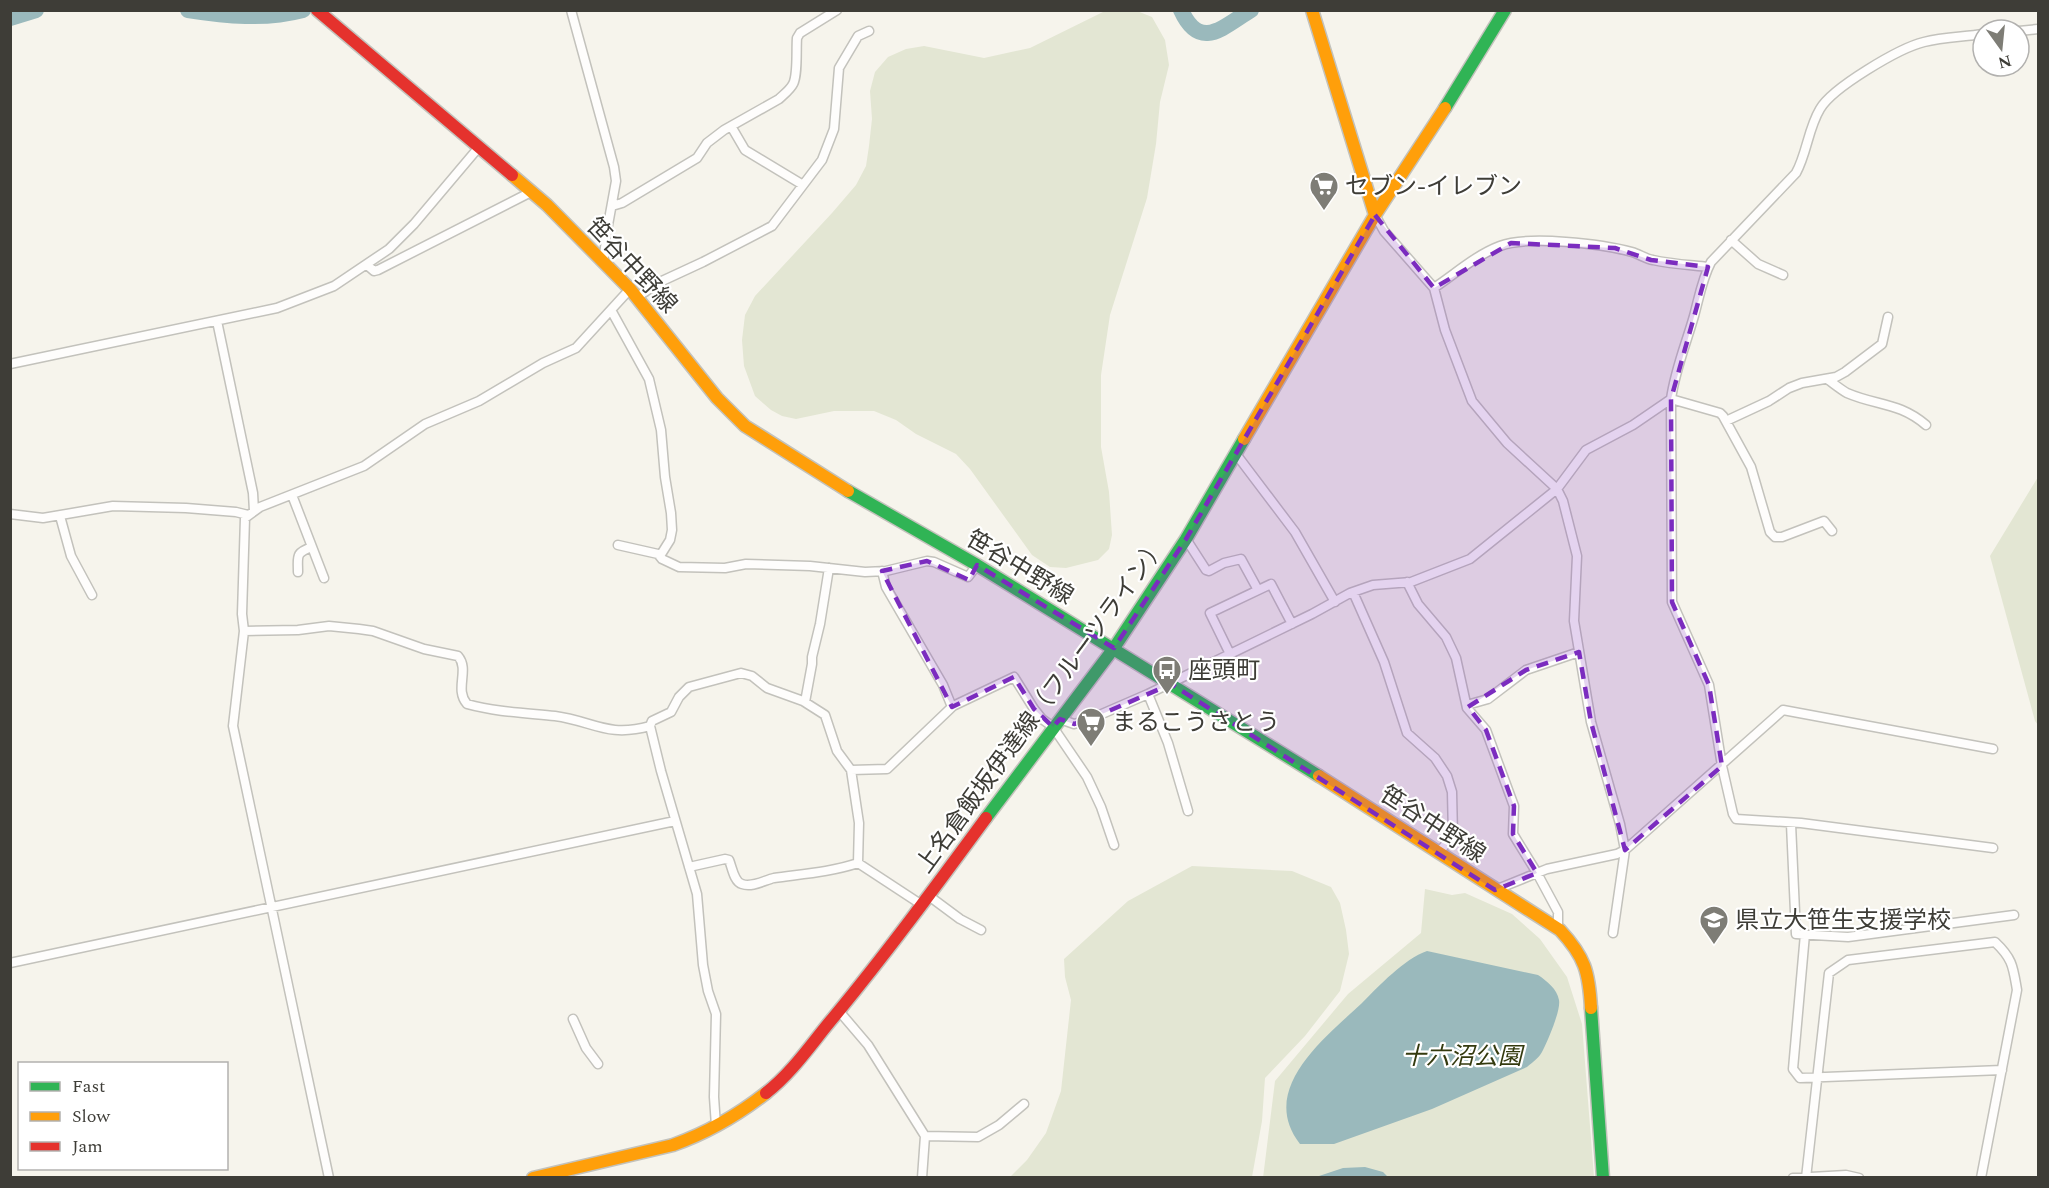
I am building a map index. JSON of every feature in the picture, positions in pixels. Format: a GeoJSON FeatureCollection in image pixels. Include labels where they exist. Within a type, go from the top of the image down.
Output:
{"type":"FeatureCollection","features":[{"type":"Feature","properties":{"kind":"street","name":"笹谷中野線"},"geometry":{"type":"LineString","coordinates":[[317,10],[531,192],[634,293],[717,398],[746,426],[826,478],[977,565],[1114,648],[1558,929],[1586,962],[1589,978],[1603,1178]]}},
{"type":"Feature","properties":{"kind":"street"},"geometry":{"type":"LineString","coordinates":[[571,10],[616,181],[603,263]]}},
{"type":"Feature","properties":{"kind":"street"},"geometry":{"type":"LineString","coordinates":[[612,206],[622,203],[697,158],[707,144],[731,126],[778,99],[792,86],[795,78],[797,38],[800,33],[837,10]]}},
{"type":"Feature","properties":{"kind":"street"},"geometry":{"type":"LineString","coordinates":[[1312,10],[1375,215],[1384,231],[1434,288],[1445,330],[1472,401],[1507,443],[1557,489],[1563,501],[1577,556],[1574,621],[1591,722],[1620,824],[1625,850],[1613,933]]}},
{"type":"Feature","properties":{"kind":"street","name":"上名倉飯坂伊達線（フルーツライン）"},"geometry":{"type":"LineString","coordinates":[[532,1178],[558,1175],[673,1145],[716,1126],[743,1111],[771,1089],[839,1011],[925,901],[1114,648],[1186,539],[1375,215],[1417,153],[1505,10]]}},
{"type":"Feature","properties":{"kind":"street"},"geometry":{"type":"LineString","coordinates":[[329,1178],[233,726],[244,631],[242,614],[245,518],[251,513],[292,495],[364,466],[425,424],[479,401],[543,363],[576,348],[611,310],[634,293],[772,226],[822,160],[834,129],[839,68],[858,36],[869,31]]}},
{"type":"Feature","properties":{"kind":"street"},"geometry":{"type":"LineString","coordinates":[[1971,36],[1921,43],[1891,57],[1828,97],[1813,123],[1802,162],[1796,173],[1708,267],[1674,379],[1671,399],[1672,602],[1709,685],[1729,802],[1736,819],[1801,823],[1993,848]]}},
{"type":"Feature","properties":{"kind":"street"},"geometry":{"type":"LineString","coordinates":[[731,126],[745,150],[803,185]]}},
{"type":"Feature","properties":{"kind":"street"},"geometry":{"type":"LineString","coordinates":[[10,364],[290,305],[334,286],[389,249],[414,224],[479,147]]}},
{"type":"Feature","properties":{"kind":"street"},"geometry":{"type":"LineString","coordinates":[[367,265],[374,271],[378,270],[531,192]]}},
{"type":"Feature","properties":{"kind":"street"},"geometry":{"type":"LineString","coordinates":[[1731,240],[1758,264],[1783,275]]}},
{"type":"Feature","properties":{"kind":"street"},"geometry":{"type":"LineString","coordinates":[[1434,288],[1482,256],[1511,243],[1562,242],[1615,248],[1634,252],[1651,260],[1708,267]]}},
{"type":"Feature","properties":{"kind":"street"},"geometry":{"type":"LineString","coordinates":[[611,310],[649,379],[661,430],[672,530],[670,540],[660,556]]}},
{"type":"Feature","properties":{"kind":"street"},"geometry":{"type":"LineString","coordinates":[[1726,421],[1769,401],[1789,387],[1827,379],[1845,372],[1882,344],[1888,317]]}},
{"type":"Feature","properties":{"kind":"street"},"geometry":{"type":"LineString","coordinates":[[217,321],[253,493],[251,513]]}},
{"type":"Feature","properties":{"kind":"street"},"geometry":{"type":"LineString","coordinates":[[1827,379],[1844,392],[1871,402],[1894,405],[1915,416],[1926,425]]}},
{"type":"Feature","properties":{"kind":"street"},"geometry":{"type":"LineString","coordinates":[[1671,399],[1720,413],[1751,467],[1770,532],[1775,537],[1782,537],[1824,521],[1832,531]]}},
{"type":"Feature","properties":{"kind":"street"},"geometry":{"type":"LineString","coordinates":[[850,770],[887,769],[952,707],[1014,677],[1042,719],[1074,724],[1171,684],[1353,592],[1373,585],[1407,582],[1436,574],[1470,560],[1557,489],[1587,450],[1633,425],[1671,399]]}},
{"type":"Feature","properties":{"kind":"street"},"geometry":{"type":"LineString","coordinates":[[1236,454],[1295,532],[1335,602]]}},
{"type":"Feature","properties":{"kind":"street"},"geometry":{"type":"LineString","coordinates":[[292,495],[324,578]]}},
{"type":"Feature","properties":{"kind":"street"},"geometry":{"type":"LineString","coordinates":[[10,514],[43,518],[113,506],[251,513]]}},
{"type":"Feature","properties":{"kind":"street"},"geometry":{"type":"LineString","coordinates":[[60,516],[71,556],[92,595]]}},
{"type":"Feature","properties":{"kind":"street"},"geometry":{"type":"LineString","coordinates":[[1186,539],[1206,570],[1209,571],[1224,563],[1241,559],[1258,590]]}},
{"type":"Feature","properties":{"kind":"street"},"geometry":{"type":"LineString","coordinates":[[618,545],[658,554],[679,567],[725,568],[753,564],[865,572],[882,571],[927,561],[968,577],[977,565]]}},
{"type":"Feature","properties":{"kind":"street"},"geometry":{"type":"LineString","coordinates":[[298,572],[297,555],[300,551],[312,547]]}},
{"type":"Feature","properties":{"kind":"street"},"geometry":{"type":"LineString","coordinates":[[805,702],[812,657],[827,590],[829,568]]}},
{"type":"Feature","properties":{"kind":"street"},"geometry":{"type":"LineString","coordinates":[[882,571],[886,587],[933,667],[952,707]]}},
{"type":"Feature","properties":{"kind":"street"},"geometry":{"type":"LineString","coordinates":[[1407,582],[1418,604],[1446,637],[1461,676],[1467,705],[1486,730],[1514,806],[1513,834],[1558,912],[1558,929]]}},
{"type":"Feature","properties":{"kind":"street"},"geometry":{"type":"LineString","coordinates":[[1230,654],[1210,613],[1271,584],[1292,624]]}},
{"type":"Feature","properties":{"kind":"street"},"geometry":{"type":"LineString","coordinates":[[1353,592],[1384,662],[1407,733],[1435,758],[1447,777],[1452,792],[1453,836],[1439,852]]}},
{"type":"Feature","properties":{"kind":"street"},"geometry":{"type":"LineString","coordinates":[[244,631],[298,630],[329,626],[373,632],[424,650],[458,656],[463,664],[461,695],[467,704],[500,711],[557,716],[614,731],[650,726]]}},
{"type":"Feature","properties":{"kind":"street"},"geometry":{"type":"LineString","coordinates":[[1467,705],[1488,699],[1526,670],[1579,652]]}},
{"type":"Feature","properties":{"kind":"street"},"geometry":{"type":"LineString","coordinates":[[716,1126],[714,1086],[716,1014],[703,965],[697,894],[650,726],[652,721],[671,712],[679,697],[689,687],[741,673],[752,676],[767,688],[805,702],[827,718],[827,727],[837,752],[850,770],[859,823],[858,863]]}},
{"type":"Feature","properties":{"kind":"street"},"geometry":{"type":"LineString","coordinates":[[1148,694],[1168,742],[1188,811]]}},
{"type":"Feature","properties":{"kind":"street"},"geometry":{"type":"LineString","coordinates":[[1495,890],[1537,873],[1617,854],[1625,850],[1783,710],[1993,749]]}},
{"type":"Feature","properties":{"kind":"street"},"geometry":{"type":"LineString","coordinates":[[1057,723],[1087,777],[1101,807],[1114,845]]}},
{"type":"Feature","properties":{"kind":"street"},"geometry":{"type":"LineString","coordinates":[[10,963],[675,821]]}},
{"type":"Feature","properties":{"kind":"street"},"geometry":{"type":"LineString","coordinates":[[1791,824],[1796,934],[1848,937],[2014,915]]}},
{"type":"Feature","properties":{"kind":"street"},"geometry":{"type":"LineString","coordinates":[[689,867],[724,859],[729,860],[737,881],[742,884],[752,884],[858,863],[981,930]]}},
{"type":"Feature","properties":{"kind":"street"},"geometry":{"type":"LineString","coordinates":[[1805,934],[1793,1069],[1800,1078],[2002,1070]]}},
{"type":"Feature","properties":{"kind":"street"},"geometry":{"type":"LineString","coordinates":[[1806,1177],[1828,973],[1848,960],[1995,942],[2008,954],[2017,990],[1982,1178]]}},
{"type":"Feature","properties":{"kind":"street"},"geometry":{"type":"LineString","coordinates":[[839,1011],[868,1045],[925,1136],[922,1178]]}},
{"type":"Feature","properties":{"kind":"street"},"geometry":{"type":"LineString","coordinates":[[573,1019],[586,1048],[598,1064]]}},
{"type":"Feature","properties":{"kind":"street"},"geometry":{"type":"LineString","coordinates":[[925,1136],[978,1137],[999,1125],[1024,1104]]}},
{"type":"Feature","properties":{"kind":"street"},"geometry":{"type":"LineString","coordinates":[[1793,1178],[1846,1175],[1859,1178]]}},
{"type":"Feature","properties":{"kind":"highlighted area"},"geometry":{"type":"Polygon","coordinates":[[[1375,215],[1434,288],[1511,243],[1615,248],[1651,260],[1708,267],[1671,399],[1672,602],[1709,685],[1722,766],[1625,850],[1591,722],[1579,652],[1526,670],[1468,707],[1486,730],[1514,806],[1513,834],[1537,873],[1495,890],[1171,684],[1088,720],[1074,724],[1060,719],[1053,727],[1034,709],[1014,677],[952,707],[882,571],[927,561],[969,580],[977,565],[1114,648],[1186,539],[1375,215]]]}},
{"type":"Feature","properties":{"kind":"green space"},"geometry":{"type":"Polygon","coordinates":[[[1105,11],[1137,11],[1152,17],[1165,40],[1169,65],[1160,102],[1147,198],[1110,315],[1101,375],[1101,447],[1109,492],[1112,535],[1109,549],[1098,560],[1066,568],[1050,567],[1032,555],[970,469],[956,454],[916,434],[896,420],[874,411],[834,411],[796,419],[782,416],[771,410],[755,396],[744,366],[742,340],[745,315],[755,296],[856,185],[866,166],[872,119],[870,91],[875,72],[888,57],[906,49],[924,46],[984,58],[1030,48],[1105,11]]]}},
{"type":"Feature","properties":{"kind":"green space"},"geometry":{"type":"Polygon","coordinates":[[[2038,477],[2038,725],[1990,556],[2038,477]]]}},
{"type":"Feature","properties":{"kind":"green space"},"geometry":{"type":"Polygon","coordinates":[[[1192,866],[1292,871],[1331,887],[1340,903],[1346,930],[1349,954],[1340,991],[1305,1036],[1265,1078],[1262,1121],[1252,1177],[1010,1177],[1027,1160],[1046,1133],[1061,1091],[1071,1000],[1065,977],[1064,959],[1128,901],[1192,866]]]}},
{"type":"Feature","properties":{"kind":"green space","name":"十六沼公園"},"geometry":{"type":"Polygon","coordinates":[[[1425,889],[1452,895],[1465,893],[1512,914],[1540,939],[1567,977],[1582,1024],[1594,1177],[1263,1178],[1275,1081],[1348,994],[1421,933],[1425,889]]]}},
{"type":"Feature","properties":{"kind":"water"},"geometry":{"type":"Polygon","coordinates":[[[1427,951],[1538,975],[1548,983],[1556,992],[1559,1005],[1554,1025],[1542,1053],[1527,1067],[1432,1109],[1334,1144],[1300,1144],[1289,1124],[1286,1104],[1291,1084],[1301,1066],[1315,1048],[1392,974],[1410,960],[1427,951]]]}},
{"type":"Feature","properties":{"kind":"water"},"geometry":{"type":"Polygon","coordinates":[[[1365,1167],[1383,1172],[1388,1177],[1316,1177],[1343,1168],[1365,1167]]]}},
{"type":"Feature","properties":{"kind":"waterway"},"geometry":{"type":"LineString","coordinates":[[10,18],[36,10]]}},
{"type":"Feature","properties":{"kind":"waterway"},"geometry":{"type":"LineString","coordinates":[[188,10],[246,16],[274,15],[303,10]]}},
{"type":"Feature","properties":{"kind":"waterway"},"geometry":{"type":"LineString","coordinates":[[1181,10],[1188,23],[1204,33],[1222,29],[1251,10]]}},
{"type":"Feature","properties":{"kind":"traffic: fast"},"geometry":{"type":"LineString","coordinates":[[1445,108],[1505,10]]}},
{"type":"Feature","properties":{"kind":"traffic: fast"},"geometry":{"type":"LineString","coordinates":[[986,818],[1114,648],[1186,539],[1244,439]]}},
{"type":"Feature","properties":{"kind":"traffic: fast"},"geometry":{"type":"LineString","coordinates":[[848,491],[977,565],[1319,776]]}},
{"type":"Feature","properties":{"kind":"traffic: fast"},"geometry":{"type":"LineString","coordinates":[[1591,1008],[1603,1178]]}},
{"type":"Feature","properties":{"kind":"traffic: slow"},"geometry":{"type":"LineString","coordinates":[[1312,10],[1375,215]]}},
{"type":"Feature","properties":{"kind":"traffic: slow"},"geometry":{"type":"LineString","coordinates":[[1244,439],[1375,215],[1445,108]]}},
{"type":"Feature","properties":{"kind":"traffic: slow"},"geometry":{"type":"LineString","coordinates":[[512,175],[547,205],[630,289],[717,398],[745,426],[848,491]]}},
{"type":"Feature","properties":{"kind":"traffic: slow"},"geometry":{"type":"LineString","coordinates":[[1319,776],[1560,930],[1575,949],[1584,966],[1589,984],[1591,1008]]}},
{"type":"Feature","properties":{"kind":"traffic: slow"},"geometry":{"type":"LineString","coordinates":[[533,1178],[673,1145],[722,1123],[766,1093]]}},
{"type":"Feature","properties":{"kind":"traffic: jam"},"geometry":{"type":"LineString","coordinates":[[317,10],[512,175]]}},
{"type":"Feature","properties":{"kind":"traffic: jam"},"geometry":{"type":"LineString","coordinates":[[766,1093],[793,1067],[853,994],[986,818]]}},
{"type":"Feature","properties":{"kind":"place","name":"セブン-イレブン"},"geometry":{"type":"Point","coordinates":[1324,212]}},
{"type":"Feature","properties":{"kind":"place","name":"座頭町"},"geometry":{"type":"Point","coordinates":[1167,696]}},
{"type":"Feature","properties":{"kind":"place","name":"まるこうさとう"},"geometry":{"type":"Point","coordinates":[1091,748]}},
{"type":"Feature","properties":{"kind":"place","name":"県立大笹生支援学校"},"geometry":{"type":"Point","coordinates":[1714,946]}}]}
